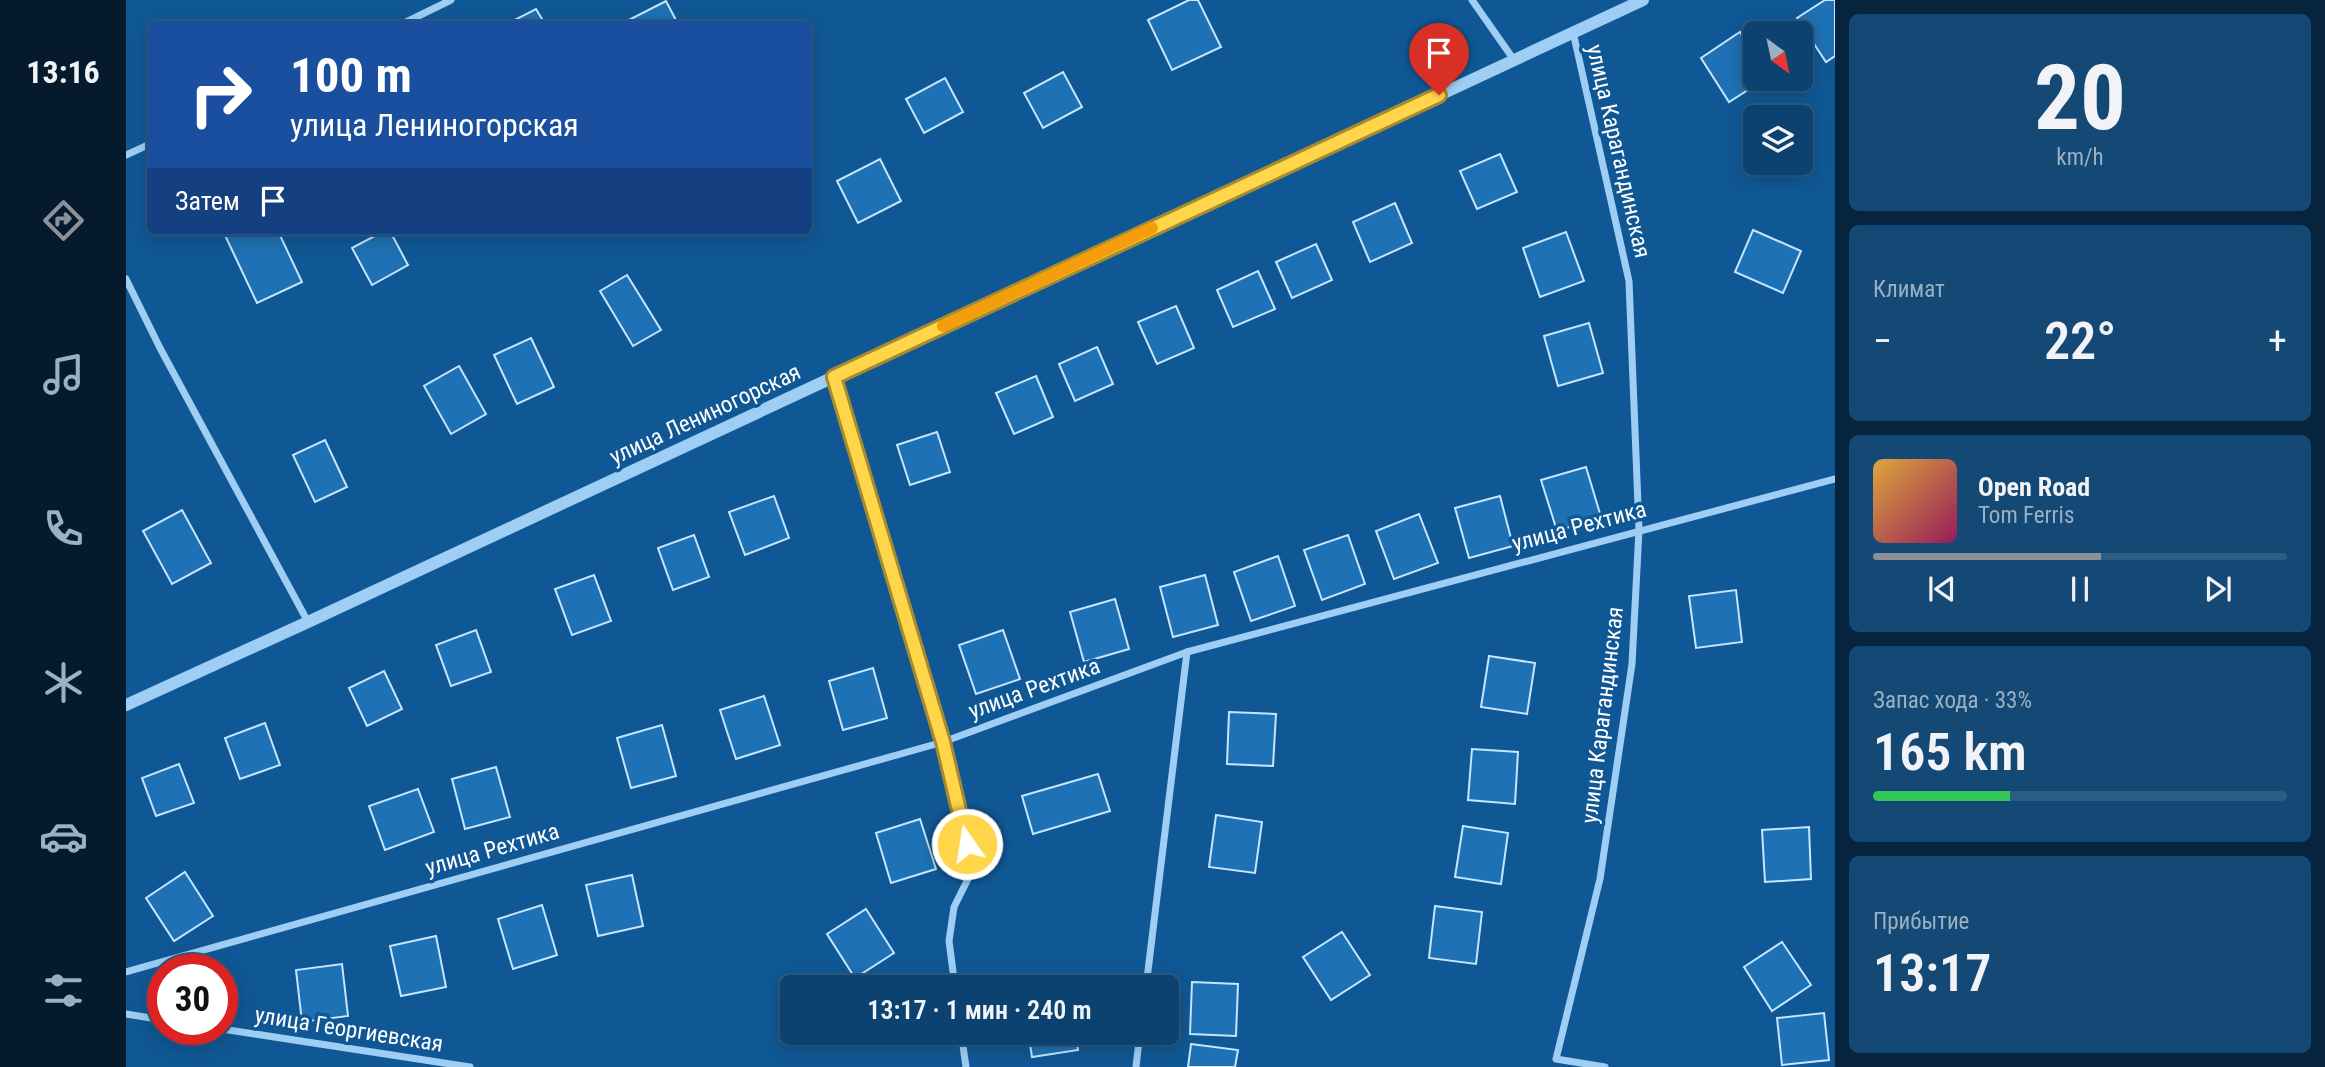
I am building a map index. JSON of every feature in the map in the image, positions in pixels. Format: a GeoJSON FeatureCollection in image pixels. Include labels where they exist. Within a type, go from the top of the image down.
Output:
{"type":"FeatureCollection","features":[{"type":"Feature","properties":{"kind":"street"},"geometry":{"type":"LineString","coordinates":[[407,21],[451,0]]}},
{"type":"Feature","properties":{"kind":"street"},"geometry":{"type":"LineString","coordinates":[[1472,0],[1514,60]]}},
{"type":"Feature","properties":{"kind":"street","name":"улица Лениногорская"},"geometry":{"type":"LineString","coordinates":[[126,705],[1643,0]]}},
{"type":"Feature","properties":{"kind":"street","name":"улица Карагандинская"},"geometry":{"type":"LineString","coordinates":[[1556,1059],[1600,879],[1632,664],[1639,530],[1629,281],[1573,33]]}},
{"type":"Feature","properties":{"kind":"street"},"geometry":{"type":"LineString","coordinates":[[126,155],[147,145]]}},
{"type":"Feature","properties":{"kind":"street"},"geometry":{"type":"LineString","coordinates":[[126,279],[160,348],[308,622]]}},
{"type":"Feature","properties":{"kind":"street"},"geometry":{"type":"LineString","coordinates":[[834,377],[943,742],[973,869],[954,907],[949,940],[953,975]]}},
{"type":"Feature","properties":{"kind":"street","name":"улица Рехтика"},"geometry":{"type":"LineString","coordinates":[[126,972],[943,742],[1187,652],[1835,479]]}},
{"type":"Feature","properties":{"kind":"street"},"geometry":{"type":"LineString","coordinates":[[1147,975],[1187,652]]}},
{"type":"Feature","properties":{"kind":"street"},"geometry":{"type":"LineString","coordinates":[[126,1014],[147,1017]]}},
{"type":"Feature","properties":{"kind":"street","name":"улица Георгиевская"},"geometry":{"type":"LineString","coordinates":[[238,1031],[470,1067]]}},
{"type":"Feature","properties":{"kind":"street"},"geometry":{"type":"LineString","coordinates":[[963,1045],[966,1067]]}},
{"type":"Feature","properties":{"kind":"street"},"geometry":{"type":"LineString","coordinates":[[1136,1067],[1139,1045]]}},
{"type":"Feature","properties":{"kind":"street"},"geometry":{"type":"LineString","coordinates":[[1552,1067],[1556,1059],[1605,1067]]}},
{"type":"Feature","properties":{"kind":"building"},"geometry":{"type":"Polygon","coordinates":[[[1189,0],[1198,0],[1221,47],[1172,70],[1148,20],[1189,0]]]}},
{"type":"Feature","properties":{"kind":"building"},"geometry":{"type":"Polygon","coordinates":[[[1825,0],[1835,0],[1835,56],[1826,62],[1813,42],[1813,21],[1799,21],[1797,18],[1825,0]]]}},
{"type":"Feature","properties":{"kind":"building"},"geometry":{"type":"Polygon","coordinates":[[[666,1],[676,21],[627,21],[666,1]]]}},
{"type":"Feature","properties":{"kind":"building"},"geometry":{"type":"Polygon","coordinates":[[[536,9],[543,21],[513,21],[536,9]]]}},
{"type":"Feature","properties":{"kind":"building"},"geometry":{"type":"Polygon","coordinates":[[[1740,32],[1743,37],[1743,91],[1746,91],[1729,102],[1701,58],[1740,32]]]}},
{"type":"Feature","properties":{"kind":"building"},"geometry":{"type":"Polygon","coordinates":[[[1063,72],[1082,107],[1043,128],[1024,93],[1063,72]]]}},
{"type":"Feature","properties":{"kind":"building"},"geometry":{"type":"Polygon","coordinates":[[[945,78],[963,112],[924,133],[906,99],[945,78]]]}},
{"type":"Feature","properties":{"kind":"building"},"geometry":{"type":"Polygon","coordinates":[[[1500,154],[1517,192],[1477,209],[1460,171],[1500,154]]]}},
{"type":"Feature","properties":{"kind":"building"},"geometry":{"type":"Polygon","coordinates":[[[880,159],[901,201],[858,223],[837,181],[880,159]]]}},
{"type":"Feature","properties":{"kind":"building"},"geometry":{"type":"Polygon","coordinates":[[[1395,203],[1412,243],[1370,262],[1353,222],[1395,203]]]}},
{"type":"Feature","properties":{"kind":"building"},"geometry":{"type":"Polygon","coordinates":[[[1753,230],[1801,251],[1783,293],[1735,272],[1753,230]]]}},
{"type":"Feature","properties":{"kind":"building"},"geometry":{"type":"Polygon","coordinates":[[[1566,232],[1584,281],[1540,297],[1523,248],[1566,232]]]}},
{"type":"Feature","properties":{"kind":"building"},"geometry":{"type":"Polygon","coordinates":[[[225,235],[280,235],[302,282],[257,303],[225,235]]]}},
{"type":"Feature","properties":{"kind":"building"},"geometry":{"type":"Polygon","coordinates":[[[376,235],[392,235],[408,265],[372,285],[352,248],[376,235]]]}},
{"type":"Feature","properties":{"kind":"building"},"geometry":{"type":"Polygon","coordinates":[[[1316,244],[1332,280],[1292,298],[1276,262],[1316,244]]]}},
{"type":"Feature","properties":{"kind":"building"},"geometry":{"type":"Polygon","coordinates":[[[1258,271],[1275,309],[1233,327],[1217,290],[1258,271]]]}},
{"type":"Feature","properties":{"kind":"building"},"geometry":{"type":"Polygon","coordinates":[[[627,275],[661,330],[633,346],[600,291],[627,275]]]}},
{"type":"Feature","properties":{"kind":"building"},"geometry":{"type":"Polygon","coordinates":[[[1176,306],[1194,348],[1157,364],[1138,322],[1176,306]]]}},
{"type":"Feature","properties":{"kind":"building"},"geometry":{"type":"Polygon","coordinates":[[[1589,323],[1603,373],[1558,386],[1544,336],[1589,323]]]}},
{"type":"Feature","properties":{"kind":"building"},"geometry":{"type":"Polygon","coordinates":[[[531,338],[554,387],[517,404],[494,355],[531,338]]]}},
{"type":"Feature","properties":{"kind":"building"},"geometry":{"type":"Polygon","coordinates":[[[1097,347],[1113,384],[1075,401],[1059,364],[1097,347]]]}},
{"type":"Feature","properties":{"kind":"building"},"geometry":{"type":"Polygon","coordinates":[[[459,366],[486,414],[451,434],[424,386],[459,366]]]}},
{"type":"Feature","properties":{"kind":"building"},"geometry":{"type":"Polygon","coordinates":[[[1036,376],[1053,417],[1014,434],[996,393],[1036,376]]]}},
{"type":"Feature","properties":{"kind":"building"},"geometry":{"type":"Polygon","coordinates":[[[937,432],[950,472],[910,485],[897,445],[937,432]]]}},
{"type":"Feature","properties":{"kind":"building"},"geometry":{"type":"Polygon","coordinates":[[[325,440],[347,487],[315,502],[293,455],[325,440]]]}},
{"type":"Feature","properties":{"kind":"building"},"geometry":{"type":"Polygon","coordinates":[[[1586,467],[1601,517],[1557,531],[1541,480],[1586,467]]]}},
{"type":"Feature","properties":{"kind":"building"},"geometry":{"type":"Polygon","coordinates":[[[774,496],[789,538],[745,555],[729,512],[774,496]]]}},
{"type":"Feature","properties":{"kind":"building"},"geometry":{"type":"Polygon","coordinates":[[[1500,496],[1513,546],[1469,558],[1455,508],[1500,496]]]}},
{"type":"Feature","properties":{"kind":"building"},"geometry":{"type":"Polygon","coordinates":[[[182,510],[211,563],[172,584],[143,531],[182,510]]]}},
{"type":"Feature","properties":{"kind":"building"},"geometry":{"type":"Polygon","coordinates":[[[1419,514],[1438,563],[1394,579],[1376,531],[1419,514]]]}},
{"type":"Feature","properties":{"kind":"building"},"geometry":{"type":"Polygon","coordinates":[[[694,535],[709,577],[673,590],[658,548],[694,535]]]}},
{"type":"Feature","properties":{"kind":"building"},"geometry":{"type":"Polygon","coordinates":[[[1348,535],[1365,584],[1322,600],[1304,550],[1348,535]]]}},
{"type":"Feature","properties":{"kind":"building"},"geometry":{"type":"Polygon","coordinates":[[[1278,556],[1295,606],[1251,621],[1234,572],[1278,556]]]}},
{"type":"Feature","properties":{"kind":"building"},"geometry":{"type":"Polygon","coordinates":[[[594,575],[611,621],[572,635],[555,589],[594,575]]]}},
{"type":"Feature","properties":{"kind":"building"},"geometry":{"type":"Polygon","coordinates":[[[1205,575],[1218,625],[1173,637],[1160,587],[1205,575]]]}},
{"type":"Feature","properties":{"kind":"building"},"geometry":{"type":"Polygon","coordinates":[[[1736,590],[1742,642],[1696,648],[1689,596],[1736,590]]]}},
{"type":"Feature","properties":{"kind":"building"},"geometry":{"type":"Polygon","coordinates":[[[1115,599],[1129,649],[1084,662],[1070,612],[1115,599]]]}},
{"type":"Feature","properties":{"kind":"building"},"geometry":{"type":"Polygon","coordinates":[[[476,630],[491,672],[451,686],[436,645],[476,630]]]}},
{"type":"Feature","properties":{"kind":"building"},"geometry":{"type":"Polygon","coordinates":[[[1003,630],[1020,679],[976,694],[959,645],[1003,630]]]}},
{"type":"Feature","properties":{"kind":"building"},"geometry":{"type":"Polygon","coordinates":[[[1489,656],[1535,663],[1527,714],[1481,707],[1489,656]]]}},
{"type":"Feature","properties":{"kind":"building"},"geometry":{"type":"Polygon","coordinates":[[[873,668],[887,718],[843,730],[829,681],[873,668]]]}},
{"type":"Feature","properties":{"kind":"building"},"geometry":{"type":"Polygon","coordinates":[[[384,671],[402,709],[367,726],[349,688],[384,671]]]}},
{"type":"Feature","properties":{"kind":"building"},"geometry":{"type":"Polygon","coordinates":[[[764,696],[780,745],[736,759],[720,710],[764,696]]]}},
{"type":"Feature","properties":{"kind":"building"},"geometry":{"type":"Polygon","coordinates":[[[1229,712],[1276,714],[1273,766],[1227,764],[1229,712]]]}},
{"type":"Feature","properties":{"kind":"building"},"geometry":{"type":"Polygon","coordinates":[[[265,723],[280,765],[240,779],[225,738],[265,723]]]}},
{"type":"Feature","properties":{"kind":"building"},"geometry":{"type":"Polygon","coordinates":[[[662,725],[676,776],[631,788],[617,738],[662,725]]]}},
{"type":"Feature","properties":{"kind":"building"},"geometry":{"type":"Polygon","coordinates":[[[1472,749],[1518,752],[1515,804],[1468,800],[1472,749]]]}},
{"type":"Feature","properties":{"kind":"building"},"geometry":{"type":"Polygon","coordinates":[[[179,764],[194,803],[156,816],[142,778],[179,764]]]}},
{"type":"Feature","properties":{"kind":"building"},"geometry":{"type":"Polygon","coordinates":[[[496,767],[510,817],[465,829],[452,779],[496,767]]]}},
{"type":"Feature","properties":{"kind":"building"},"geometry":{"type":"Polygon","coordinates":[[[1098,774],[1110,811],[1033,834],[1022,796],[1098,774]]]}},
{"type":"Feature","properties":{"kind":"building"},"geometry":{"type":"Polygon","coordinates":[[[418,789],[434,832],[385,850],[369,806],[418,789]]]}},
{"type":"Feature","properties":{"kind":"building"},"geometry":{"type":"Polygon","coordinates":[[[1216,815],[1262,822],[1255,873],[1209,867],[1216,815]]]}},
{"type":"Feature","properties":{"kind":"building"},"geometry":{"type":"Polygon","coordinates":[[[920,819],[936,869],[891,883],[876,833],[920,819]]]}},
{"type":"Feature","properties":{"kind":"building"},"geometry":{"type":"Polygon","coordinates":[[[1463,826],[1508,833],[1501,884],[1455,877],[1463,826]]]}},
{"type":"Feature","properties":{"kind":"building"},"geometry":{"type":"Polygon","coordinates":[[[1809,827],[1811,879],[1765,882],[1762,830],[1809,827]]]}},
{"type":"Feature","properties":{"kind":"building"},"geometry":{"type":"Polygon","coordinates":[[[185,872],[213,916],[174,941],[146,898],[185,872]]]}},
{"type":"Feature","properties":{"kind":"building"},"geometry":{"type":"Polygon","coordinates":[[[632,875],[643,926],[598,936],[586,885],[632,875]]]}},
{"type":"Feature","properties":{"kind":"building"},"geometry":{"type":"Polygon","coordinates":[[[542,905],[557,955],[513,969],[498,919],[542,905]]]}},
{"type":"Feature","properties":{"kind":"building"},"geometry":{"type":"Polygon","coordinates":[[[1435,906],[1482,912],[1476,964],[1429,958],[1435,906]]]}},
{"type":"Feature","properties":{"kind":"building"},"geometry":{"type":"Polygon","coordinates":[[[866,909],[894,953],[860,975],[853,975],[827,934],[866,909]]]}},
{"type":"Feature","properties":{"kind":"building"},"geometry":{"type":"Polygon","coordinates":[[[1342,932],[1370,975],[1331,1000],[1303,957],[1342,932]]]}},
{"type":"Feature","properties":{"kind":"building"},"geometry":{"type":"Polygon","coordinates":[[[436,936],[446,987],[401,996],[390,946],[436,936]]]}},
{"type":"Feature","properties":{"kind":"building"},"geometry":{"type":"Polygon","coordinates":[[[1782,942],[1811,985],[1772,1011],[1744,967],[1782,942]]]}},
{"type":"Feature","properties":{"kind":"building"},"geometry":{"type":"Polygon","coordinates":[[[342,964],[348,1016],[302,1022],[296,970],[342,964]]]}},
{"type":"Feature","properties":{"kind":"building"},"geometry":{"type":"Polygon","coordinates":[[[1192,982],[1238,984],[1236,1036],[1190,1034],[1192,982]]]}},
{"type":"Feature","properties":{"kind":"building"},"geometry":{"type":"Polygon","coordinates":[[[1824,1013],[1829,1060],[1782,1065],[1777,1018],[1824,1013]]]}},
{"type":"Feature","properties":{"kind":"building"},"geometry":{"type":"Polygon","coordinates":[[[1191,1044],[1238,1050],[1235,1067],[1188,1067],[1191,1044]]]}},
{"type":"Feature","properties":{"kind":"building"},"geometry":{"type":"Polygon","coordinates":[[[1030,1045],[1077,1045],[1078,1050],[1032,1057],[1030,1045]]]}},
{"type":"Feature","properties":{"kind":"slow traffic"},"geometry":{"type":"LineString","coordinates":[[943,326],[1152,228]]}},
{"type":"Feature","properties":{"kind":"route"},"geometry":{"type":"LineString","coordinates":[[967,844],[943,742],[834,377],[1439,95]]}}]}
